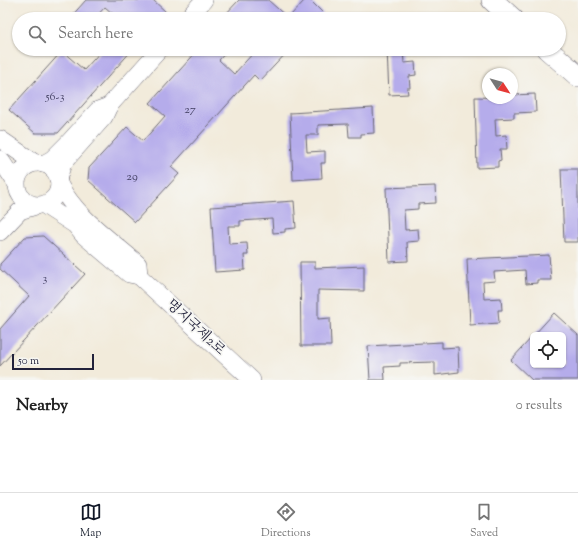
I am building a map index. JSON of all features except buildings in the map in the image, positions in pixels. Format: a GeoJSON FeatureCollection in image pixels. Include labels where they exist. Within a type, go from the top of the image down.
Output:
{"type":"FeatureCollection","features":[{"type":"Feature","properties":{"kind":"main road"},"geometry":{"type":"LineString","coordinates":[[492,0],[506,12]]}},
{"type":"Feature","properties":{"kind":"main road"},"geometry":{"type":"LineString","coordinates":[[555,56],[578,76]]}},
{"type":"Feature","properties":{"kind":"street"},"geometry":{"type":"LineString","coordinates":[[193,12],[204,0]]}},
{"type":"Feature","properties":{"kind":"street"},"geometry":{"type":"LineString","coordinates":[[0,232],[20,211],[40,205],[55,197],[63,163],[104,117],[109,106],[154,56]]}},
{"type":"Feature","properties":{"kind":"street"},"geometry":{"type":"LineString","coordinates":[[0,218],[18,190],[22,170],[52,159],[98,110],[109,106]]}},
{"type":"Feature","properties":{"kind":"street"},"geometry":{"type":"LineString","coordinates":[[0,139],[54,171],[59,182]]}},
{"type":"Feature","properties":{"kind":"street"},"geometry":{"type":"LineString","coordinates":[[0,159],[24,201],[40,205]]}},
{"type":"Feature","properties":{"kind":"street","name":"명지국제2로"},"geometry":{"type":"LineString","coordinates":[[59,182],[69,201],[82,215],[138,264],[139,276]]}},
{"type":"Feature","properties":{"kind":"street","name":"명지국제2로"},"geometry":{"type":"LineString","coordinates":[[40,205],[75,224],[83,235],[129,274],[139,276],[252,380]]}}]}
